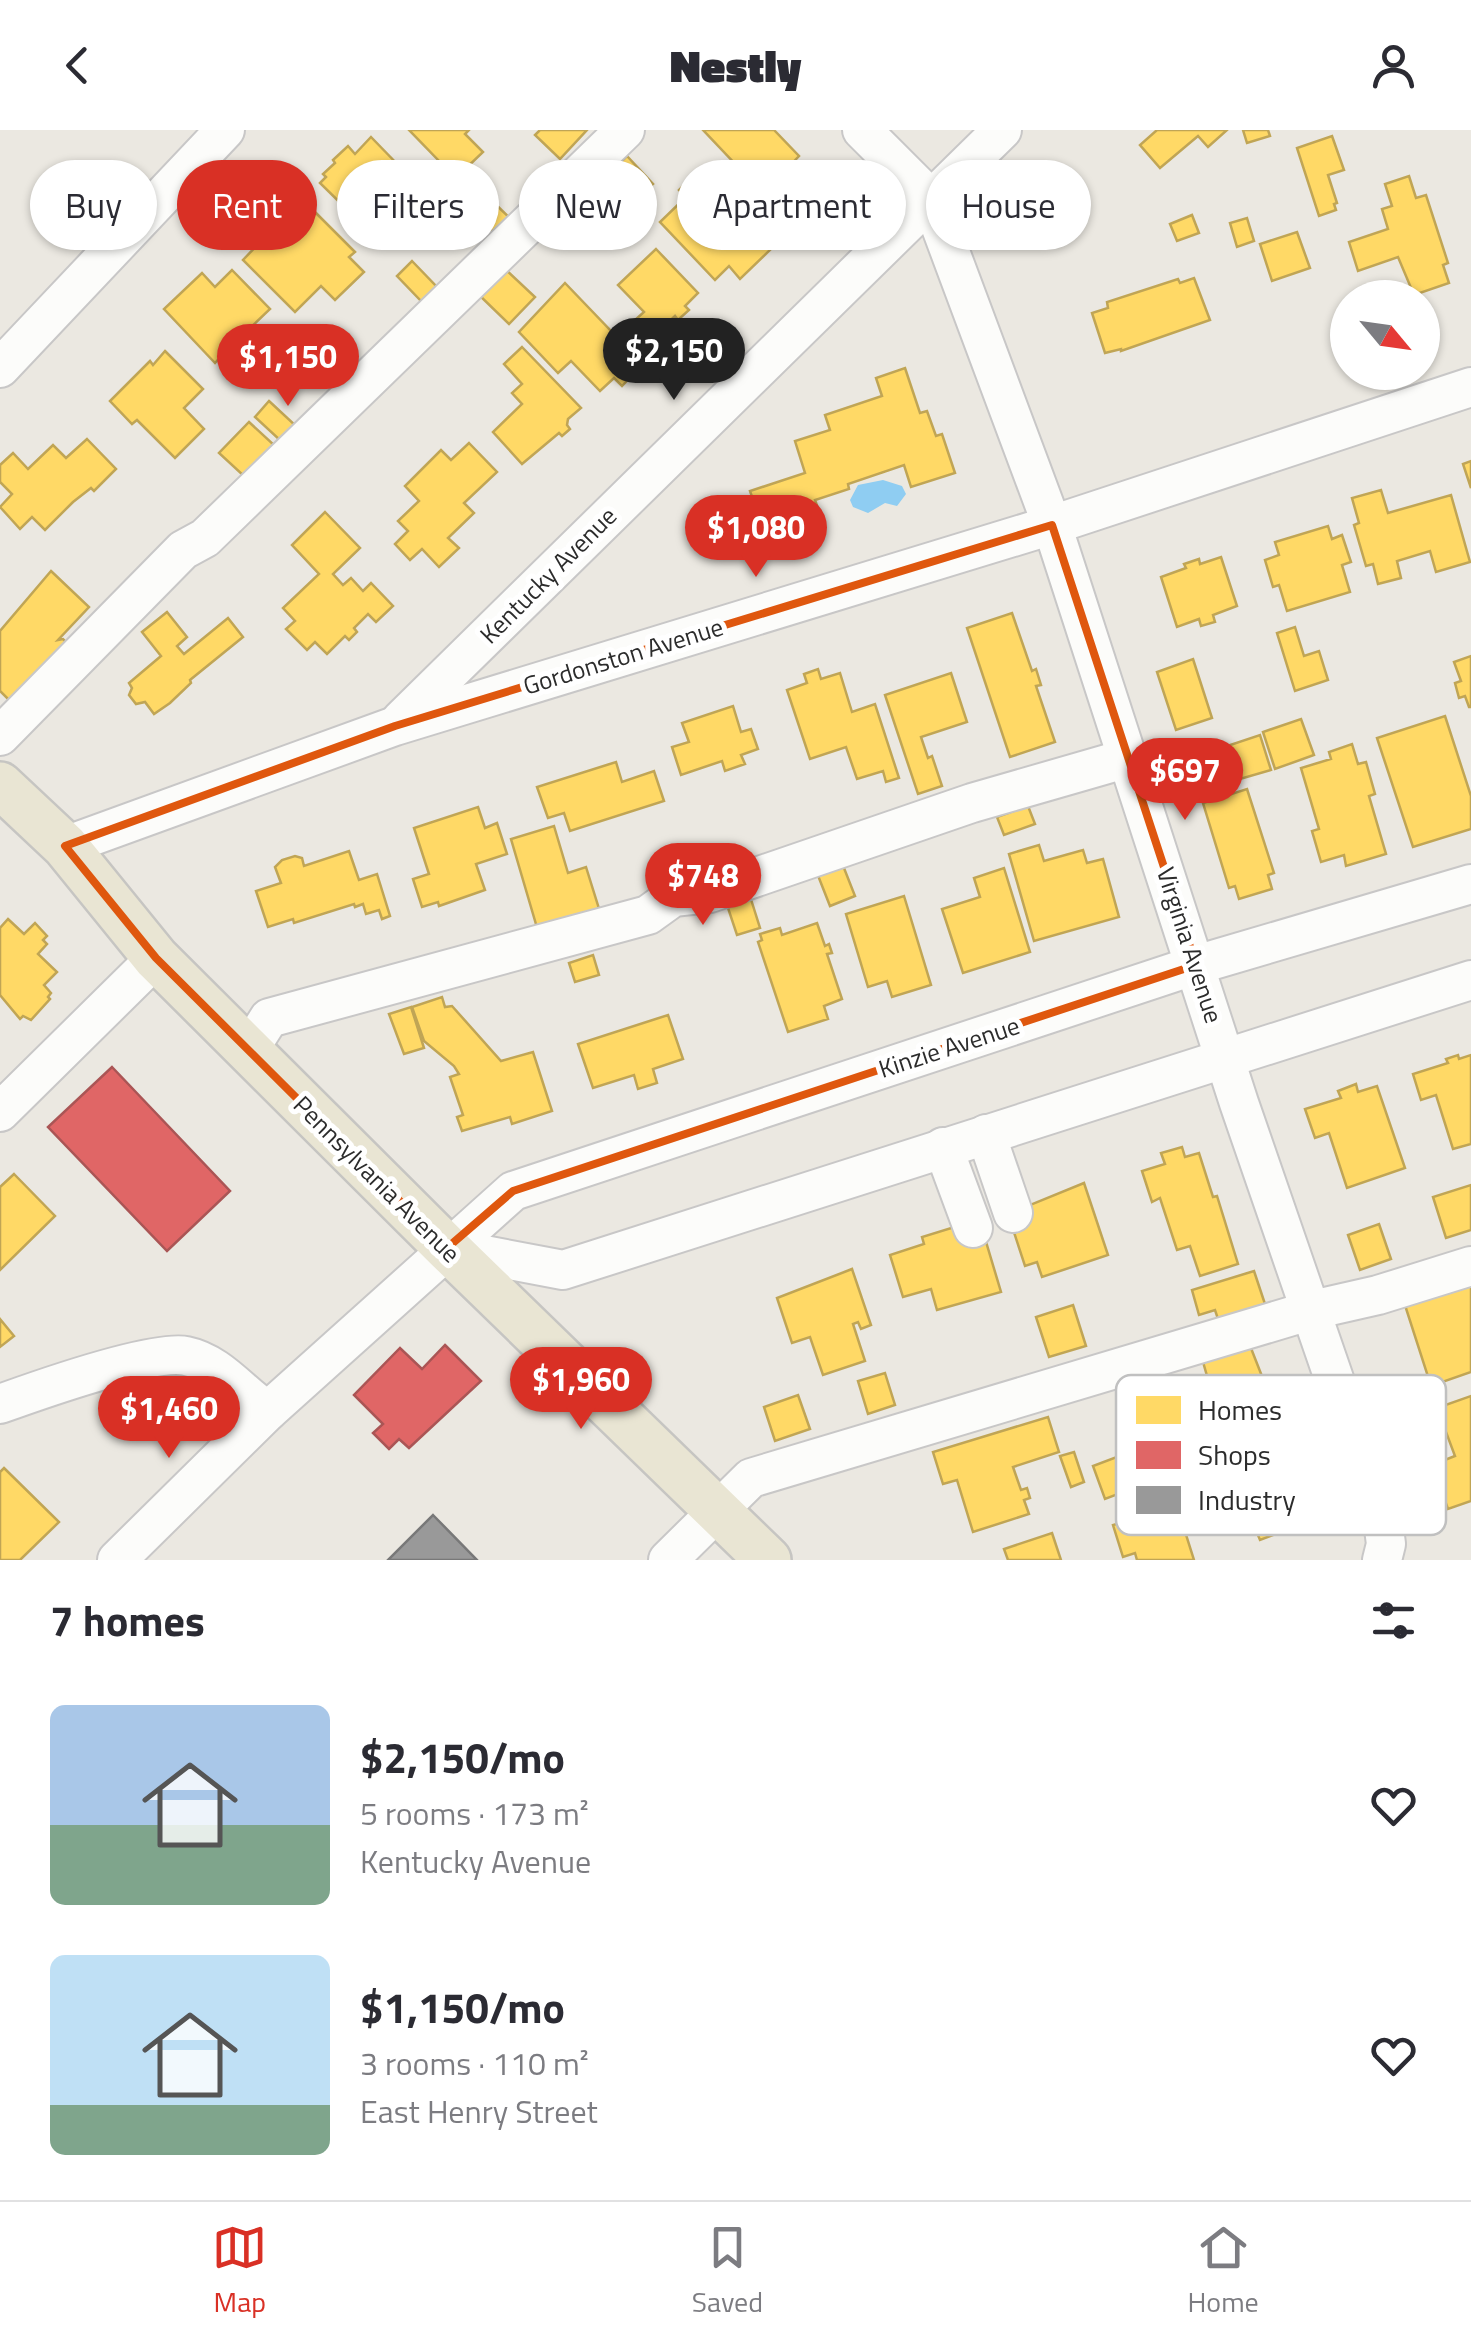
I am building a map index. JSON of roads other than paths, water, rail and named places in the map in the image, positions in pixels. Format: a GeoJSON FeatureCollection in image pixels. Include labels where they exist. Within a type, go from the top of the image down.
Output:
{"type":"FeatureCollection","features":[{"type":"Feature","properties":{"kind":"main road","name":"Pennsylvania Avenue"},"geometry":{"type":"LineString","coordinates":[[0,785],[65,846],[156,958],[248,1051],[768,1560]]}},
{"type":"Feature","properties":{"kind":"street"},"geometry":{"type":"LineString","coordinates":[[0,368],[225,130]]}},
{"type":"Feature","properties":{"kind":"street"},"geometry":{"type":"LineString","coordinates":[[0,736],[183,550],[205,538],[625,130]]}},
{"type":"Feature","properties":{"kind":"street","name":"Virginia Avenue"},"geometry":{"type":"LineString","coordinates":[[862,130],[926,194]]}},
{"type":"Feature","properties":{"kind":"street","name":"Kentucky Avenue"},"geometry":{"type":"LineString","coordinates":[[970,160],[1002,130]]}},
{"type":"Feature","properties":{"kind":"street","name":"Kentucky Avenue"},"geometry":{"type":"LineString","coordinates":[[395,726],[926,202]]}},
{"type":"Feature","properties":{"kind":"street","name":"Virginia Avenue"},"geometry":{"type":"LineString","coordinates":[[949,250],[1052,525],[1239,1103],[1334,1375]]}},
{"type":"Feature","properties":{"kind":"street","name":"Gordonston Avenue"},"geometry":{"type":"LineString","coordinates":[[65,846],[395,726],[1052,525],[1471,386]]}},
{"type":"Feature","properties":{"kind":"street"},"geometry":{"type":"LineString","coordinates":[[248,1051],[269,1018],[648,915],[673,898],[710,893],[972,803],[1128,758]]}},
{"type":"Feature","properties":{"kind":"street","name":"Kinzie Avenue"},"geometry":{"type":"LineString","coordinates":[[117,1560],[268,1411],[513,1191],[1196,965],[1471,884]]}},
{"type":"Feature","properties":{"kind":"street"},"geometry":{"type":"LineString","coordinates":[[0,1112],[156,958]]}},
{"type":"Feature","properties":{"kind":"street"},"geometry":{"type":"LineString","coordinates":[[447,1248],[564,1270],[1471,980]]}},
{"type":"Feature","properties":{"kind":"street"},"geometry":{"type":"LineString","coordinates":[[986,1134],[1013,1213]]}},
{"type":"Feature","properties":{"kind":"street"},"geometry":{"type":"LineString","coordinates":[[943,1148],[973,1228]]}},
{"type":"Feature","properties":{"kind":"street"},"geometry":{"type":"LineString","coordinates":[[668,1560],[751,1478],[1471,1266]]}},
{"type":"Feature","properties":{"kind":"street"},"geometry":{"type":"LineString","coordinates":[[0,1404],[142,1360],[186,1356],[234,1380],[246,1397],[268,1411]]}},
{"type":"Feature","properties":{"kind":"street","name":"Virginia Avenue"},"geometry":{"type":"LineString","coordinates":[[1382,1560],[1385,1535]]}},
{"type":"Feature","properties":{"kind":"water"},"geometry":{"type":"Polygon","coordinates":[[[883,480],[902,486],[906,494],[897,506],[885,503],[868,513],[853,507],[850,500],[858,485],[883,480]]]}}]}
